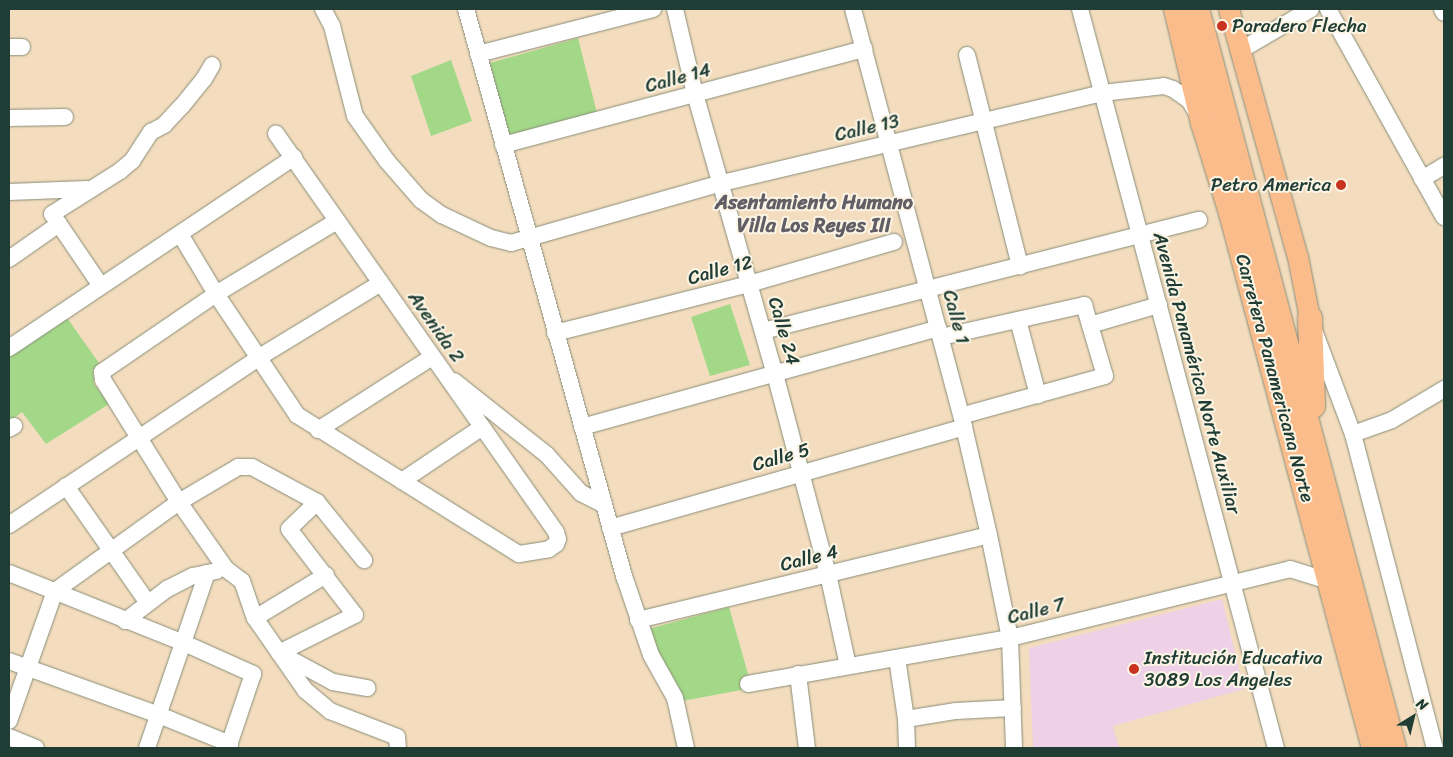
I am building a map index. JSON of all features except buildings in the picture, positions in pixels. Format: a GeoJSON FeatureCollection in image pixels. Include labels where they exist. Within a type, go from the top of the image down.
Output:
{"type":"FeatureCollection","features":[{"type":"Feature","properties":{"kind":"highway","name":"Carretera Panamericana Norte"},"geometry":{"type":"LineString","coordinates":[[1176,9],[1203,123],[1232,213],[1374,748]]}},
{"type":"Feature","properties":{"kind":"highway","name":"Carretera Panamericana Norte"},"geometry":{"type":"LineString","coordinates":[[1197,9],[1394,748]]}},
{"type":"Feature","properties":{"kind":"highway"},"geometry":{"type":"LineString","coordinates":[[1310,318],[1314,448]]}},
{"type":"Feature","properties":{"kind":"main road"},"geometry":{"type":"LineString","coordinates":[[1229,9],[1298,257],[1310,318]]}},
{"type":"Feature","properties":{"kind":"street","name":"Calle 13"},"geometry":{"type":"LineString","coordinates":[[323,9],[332,26],[355,116],[386,162],[420,200],[442,215],[491,238],[511,243],[722,183],[1102,93],[1154,86],[1173,89],[1188,100],[1203,123]]}},
{"type":"Feature","properties":{"kind":"street"},"geometry":{"type":"LineString","coordinates":[[466,9],[610,528],[638,620],[651,655],[675,698],[686,748]]}},
{"type":"Feature","properties":{"kind":"street"},"geometry":{"type":"LineString","coordinates":[[478,54],[653,9]]}},
{"type":"Feature","properties":{"kind":"street","name":"Calle 24"},"geometry":{"type":"LineString","coordinates":[[675,9],[695,94],[722,183],[775,374],[828,574],[848,666]]}},
{"type":"Feature","properties":{"kind":"street","name":"Calle 1"},"geometry":{"type":"LineString","coordinates":[[853,9],[940,333],[989,535],[1010,638],[1014,748]]}},
{"type":"Feature","properties":{"kind":"street","name":"Avenida Panamérica Norte Auxiliar"},"geometry":{"type":"LineString","coordinates":[[1080,9],[1276,748]]}},
{"type":"Feature","properties":{"kind":"street"},"geometry":{"type":"LineString","coordinates":[[1241,50],[1312,9]]}},
{"type":"Feature","properties":{"kind":"street"},"geometry":{"type":"LineString","coordinates":[[1328,9],[1444,218]]}},
{"type":"Feature","properties":{"kind":"street"},"geometry":{"type":"LineString","coordinates":[[1442,9],[1444,13]]}},
{"type":"Feature","properties":{"kind":"street","name":"Calle 14"},"geometry":{"type":"LineString","coordinates":[[503,146],[864,49]]}},
{"type":"Feature","properties":{"kind":"street"},"geometry":{"type":"LineString","coordinates":[[967,55],[1020,266]]}},
{"type":"Feature","properties":{"kind":"street"},"geometry":{"type":"LineString","coordinates":[[101,286],[52,214],[120,171],[132,161],[151,132],[164,124],[182,106],[204,79],[212,65]]}},
{"type":"Feature","properties":{"kind":"street"},"geometry":{"type":"LineString","coordinates":[[9,118],[65,117]]}},
{"type":"Feature","properties":{"kind":"street","name":"Avenida 2"},"geometry":{"type":"LineString","coordinates":[[276,134],[294,157],[481,428],[556,532],[558,539],[556,544],[549,549],[519,554],[402,481]]}},
{"type":"Feature","properties":{"kind":"street"},"geometry":{"type":"LineString","coordinates":[[9,348],[294,157]]}},
{"type":"Feature","properties":{"kind":"street"},"geometry":{"type":"LineString","coordinates":[[1422,179],[1444,166]]}},
{"type":"Feature","properties":{"kind":"street"},"geometry":{"type":"LineString","coordinates":[[9,192],[89,189]]}},
{"type":"Feature","properties":{"kind":"street"},"geometry":{"type":"LineString","coordinates":[[763,331],[1200,220]]}},
{"type":"Feature","properties":{"kind":"street"},"geometry":{"type":"LineString","coordinates":[[337,221],[216,294],[102,372],[103,380],[140,436],[179,502],[226,569],[242,581],[255,618],[305,690],[330,710],[398,737],[398,748]]}},
{"type":"Feature","properties":{"kind":"street"},"geometry":{"type":"LineString","coordinates":[[9,259],[59,224]]}},
{"type":"Feature","properties":{"kind":"street"},"geometry":{"type":"LineString","coordinates":[[180,234],[216,294],[296,414],[318,430],[402,481],[481,428]]}},
{"type":"Feature","properties":{"kind":"street","name":"Calle 12"},"geometry":{"type":"LineString","coordinates":[[556,333],[749,284],[894,242]]}},
{"type":"Feature","properties":{"kind":"street"},"geometry":{"type":"LineString","coordinates":[[9,525],[258,358],[381,283]]}},
{"type":"Feature","properties":{"kind":"street"},"geometry":{"type":"LineString","coordinates":[[582,427],[775,374],[940,333],[1018,320],[1084,305],[1090,324],[1159,306]]}},
{"type":"Feature","properties":{"kind":"street"},"geometry":{"type":"LineString","coordinates":[[1310,318],[1353,434],[1435,748]]}},
{"type":"Feature","properties":{"kind":"street"},"geometry":{"type":"LineString","coordinates":[[1018,320],[1038,395]]}},
{"type":"Feature","properties":{"kind":"street","name":"Calle 5"},"geometry":{"type":"LineString","coordinates":[[610,528],[963,422],[1038,395],[1105,376],[1090,324]]}},
{"type":"Feature","properties":{"kind":"street"},"geometry":{"type":"LineString","coordinates":[[318,430],[436,363],[547,455],[581,493],[603,504]]}},
{"type":"Feature","properties":{"kind":"street"},"geometry":{"type":"LineString","coordinates":[[1353,434],[1392,420],[1444,388]]}},
{"type":"Feature","properties":{"kind":"street"},"geometry":{"type":"LineString","coordinates":[[9,721],[55,591],[179,502],[238,467],[252,467],[317,502],[364,560]]}},
{"type":"Feature","properties":{"kind":"street"},"geometry":{"type":"LineString","coordinates":[[66,486],[148,603]]}},
{"type":"Feature","properties":{"kind":"street"},"geometry":{"type":"LineString","coordinates":[[279,652],[356,615],[326,574],[289,529],[317,502]]}},
{"type":"Feature","properties":{"kind":"street","name":"Calle 4"},"geometry":{"type":"LineString","coordinates":[[638,620],[989,535]]}},
{"type":"Feature","properties":{"kind":"street"},"geometry":{"type":"LineString","coordinates":[[125,620],[167,589],[194,576],[226,569]]}},
{"type":"Feature","properties":{"kind":"street","name":"Calle 7"},"geometry":{"type":"LineString","coordinates":[[748,684],[1010,638],[1290,569],[1329,581]]}},
{"type":"Feature","properties":{"kind":"street"},"geometry":{"type":"LineString","coordinates":[[9,573],[184,643],[253,674],[229,746],[159,715],[9,660]]}},
{"type":"Feature","properties":{"kind":"street"},"geometry":{"type":"LineString","coordinates":[[146,748],[207,573]]}},
{"type":"Feature","properties":{"kind":"street"},"geometry":{"type":"LineString","coordinates":[[255,618],[326,574]]}},
{"type":"Feature","properties":{"kind":"street"},"geometry":{"type":"LineString","coordinates":[[279,652],[333,682],[366,688]]}},
{"type":"Feature","properties":{"kind":"street"},"geometry":{"type":"LineString","coordinates":[[896,658],[906,719],[907,748]]}},
{"type":"Feature","properties":{"kind":"street"},"geometry":{"type":"LineString","coordinates":[[798,674],[807,748]]}},
{"type":"Feature","properties":{"kind":"street"},"geometry":{"type":"LineString","coordinates":[[906,719],[956,711],[1013,708]]}},
{"type":"Feature","properties":{"kind":"street"},"geometry":{"type":"LineString","coordinates":[[9,737],[36,748]]}},
{"type":"Feature","properties":{"kind":"shaded area","name":"Institución Educativa 3089 Los Angeles"},"geometry":{"type":"Polygon","coordinates":[[[1222,599],[1244,689],[1113,726],[1119,748],[1033,748],[1029,648],[1222,599]]]}},
{"type":"Feature","properties":{"kind":"green space"},"geometry":{"type":"Polygon","coordinates":[[[578,38],[598,117],[508,140],[490,63],[578,38]]]}},
{"type":"Feature","properties":{"kind":"green space"},"geometry":{"type":"Polygon","coordinates":[[[451,60],[472,121],[431,136],[411,76],[451,60]]]}},
{"type":"Feature","properties":{"kind":"green space"},"geometry":{"type":"Polygon","coordinates":[[[730,304],[750,365],[710,376],[691,317],[730,304]]]}},
{"type":"Feature","properties":{"kind":"green space"},"geometry":{"type":"Polygon","coordinates":[[[65,315],[99,363],[93,370],[94,384],[109,404],[46,444],[22,412],[9,422],[9,353],[65,315]]]}},
{"type":"Feature","properties":{"kind":"green space"},"geometry":{"type":"Polygon","coordinates":[[[729,607],[752,688],[682,701],[645,630],[729,607]]]}},
{"type":"Feature","properties":{"kind":"place","name":"Paradero Flecha"},"geometry":{"type":"Point","coordinates":[1222,26]}},
{"type":"Feature","properties":{"kind":"place","name":"Petro America"},"geometry":{"type":"Point","coordinates":[1341,185]}},
{"type":"Feature","properties":{"kind":"place","name":"Institución Educativa 3089 Los Angeles"},"geometry":{"type":"Point","coordinates":[1134,669]}},
{"type":"Feature","properties":{"kind":"district","name":"Asentamiento Humano Villa Los Reyes III"},"geometry":{"type":"Point","coordinates":[814,214]}}]}
